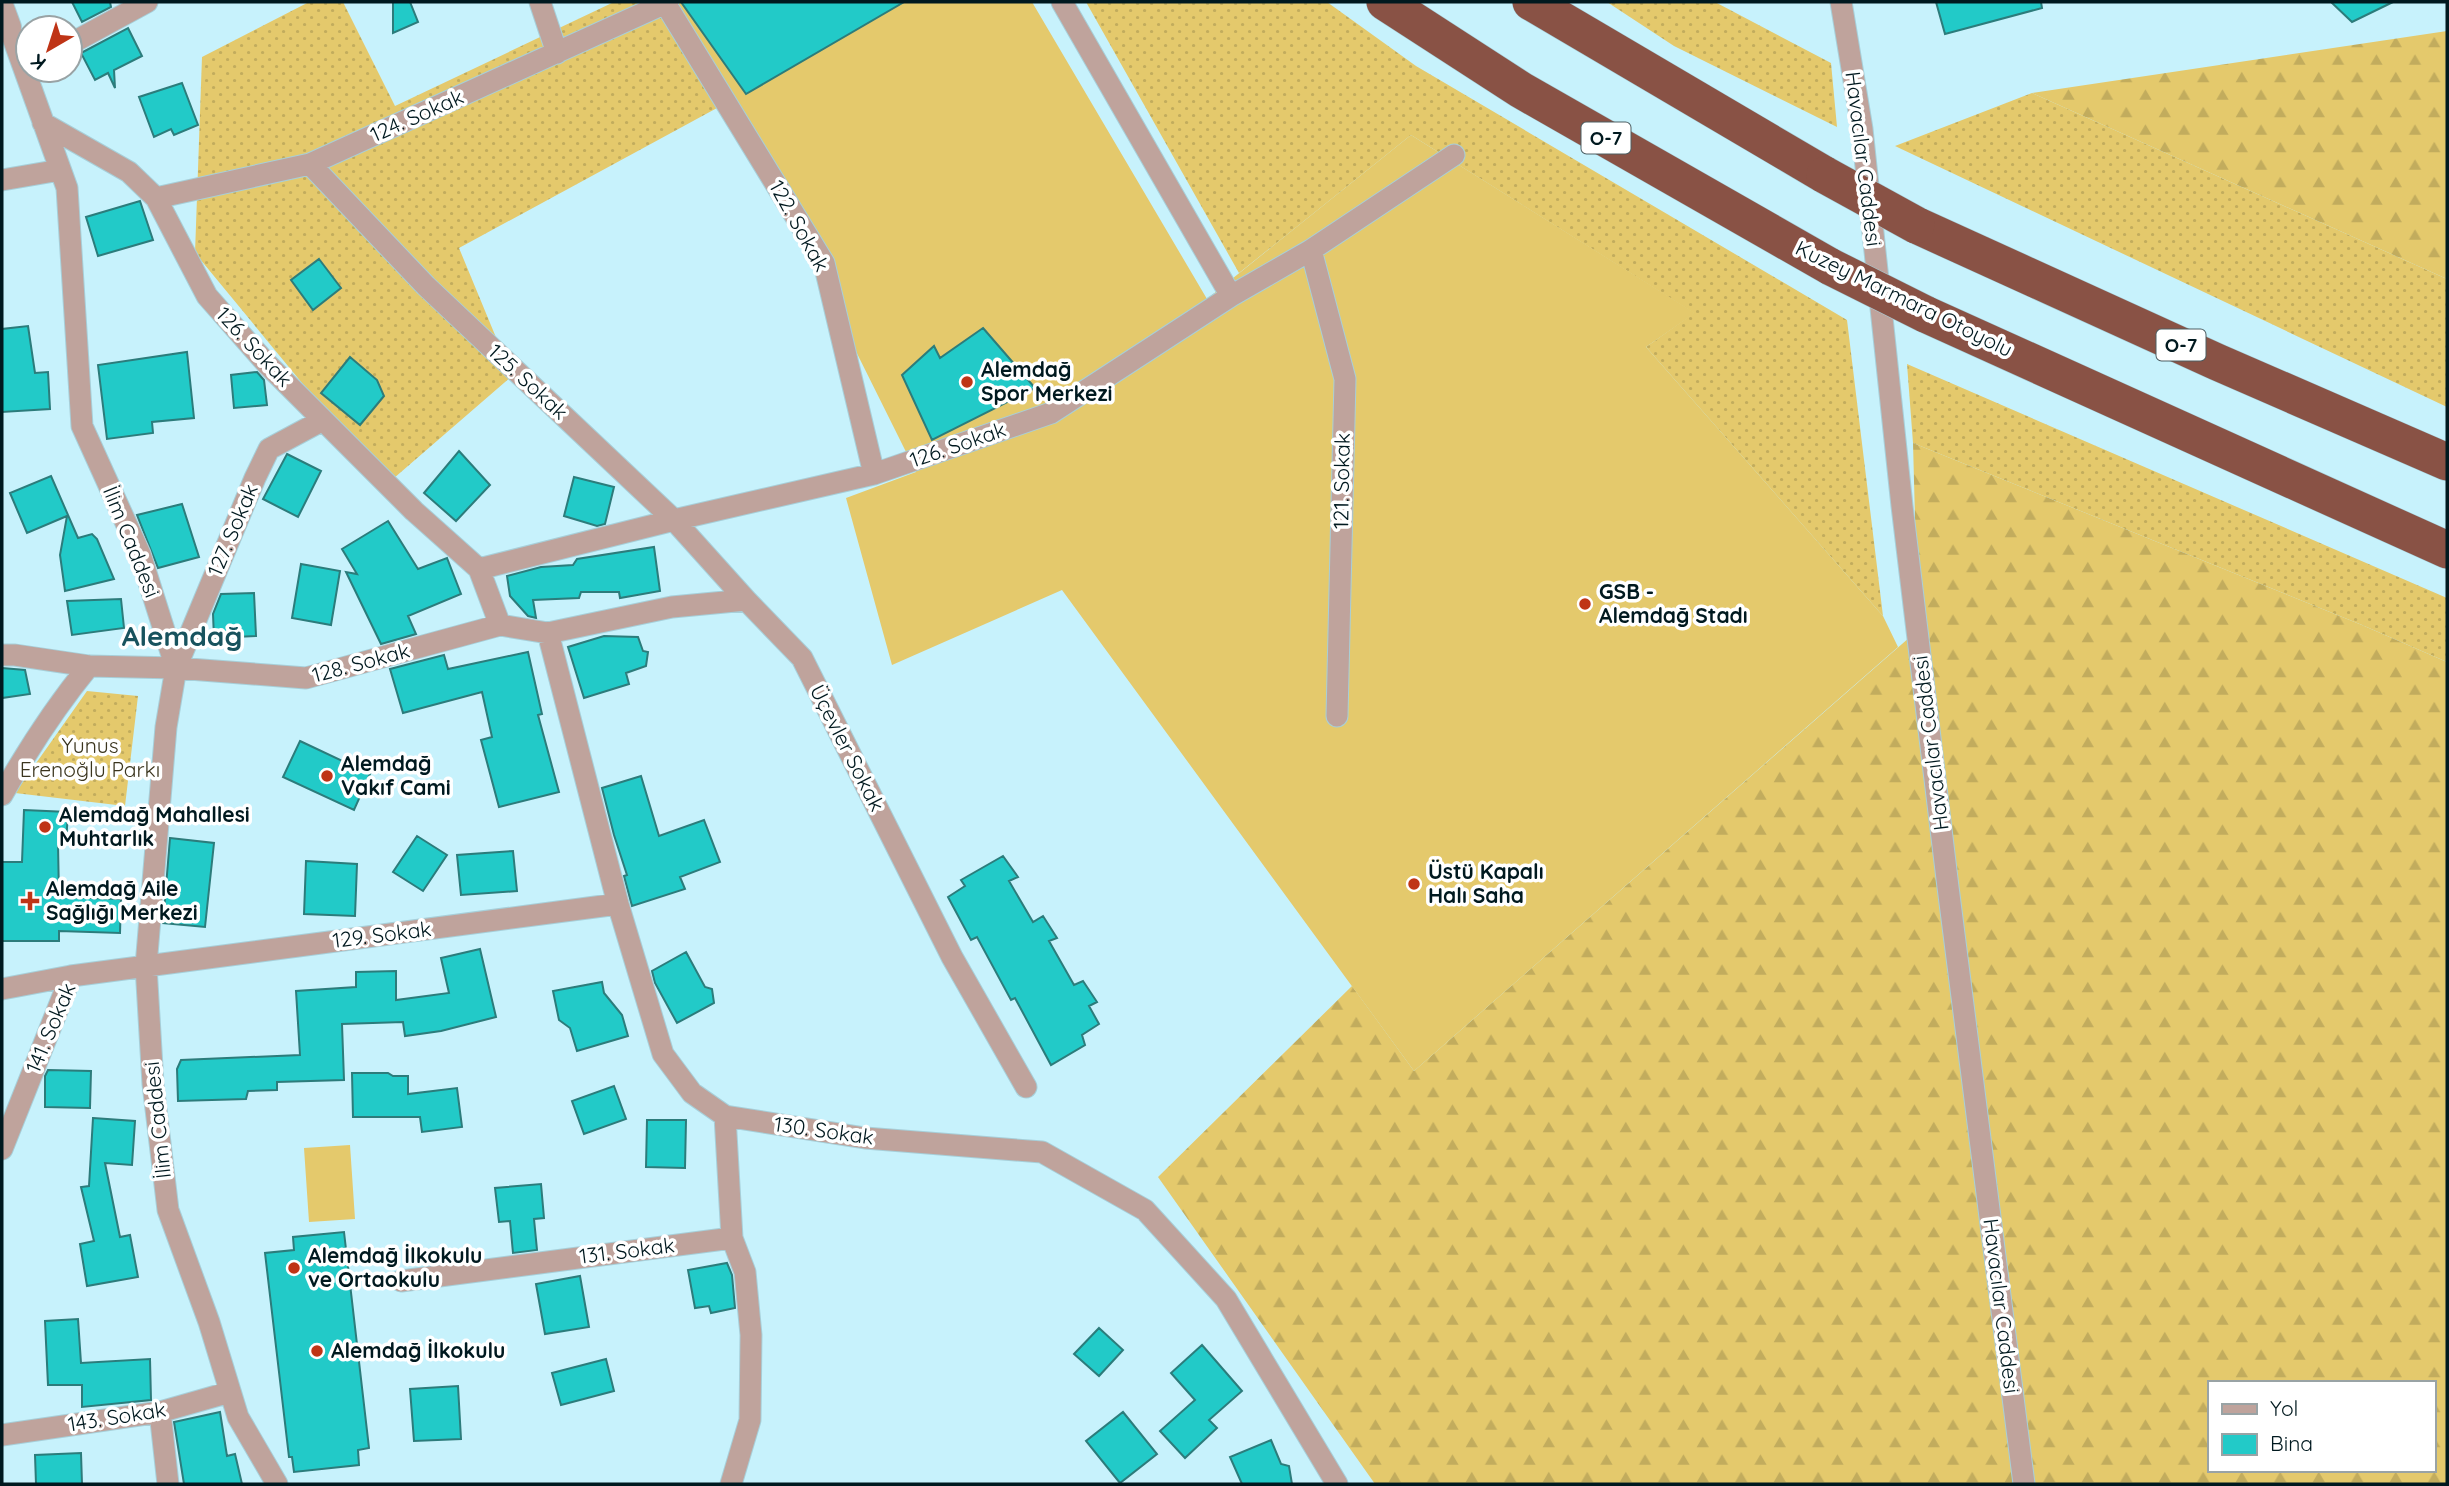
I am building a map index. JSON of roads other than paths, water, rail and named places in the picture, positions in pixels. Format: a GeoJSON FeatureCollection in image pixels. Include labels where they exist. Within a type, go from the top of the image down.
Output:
{"type":"FeatureCollection","features":[{"type":"Feature","properties":{"kind":"highway","name":"Kuzey Marmara Otoyolu"},"geometry":{"type":"LineString","coordinates":[[1385,2],[1521,90],[1831,267],[1925,314],[2447,550]]}},
{"type":"Feature","properties":{"kind":"highway","name":"O-7"},"geometry":{"type":"LineString","coordinates":[[1531,2],[1825,175],[1916,225],[2217,362],[2447,462]]}},
{"type":"Feature","properties":{"kind":"street"},"geometry":{"type":"LineString","coordinates":[[84,36],[147,2]]}},
{"type":"Feature","properties":{"kind":"street"},"geometry":{"type":"LineString","coordinates":[[540,2],[556,52]]}},
{"type":"Feature","properties":{"kind":"street"},"geometry":{"type":"LineString","coordinates":[[1062,2],[1231,296]]}},
{"type":"Feature","properties":{"kind":"street","name":"Havacılar Caddesi"},"geometry":{"type":"LineString","coordinates":[[1841,2],[1861,128],[1902,506],[2024,1484]]}},
{"type":"Feature","properties":{"kind":"street","name":"124. Sokak"},"geometry":{"type":"LineString","coordinates":[[156,198],[310,164],[666,3]]}},
{"type":"Feature","properties":{"kind":"street","name":"122. Sokak"},"geometry":{"type":"LineString","coordinates":[[666,3],[824,263],[874,474]]}},
{"type":"Feature","properties":{"kind":"street","name":"İlim Caddesi"},"geometry":{"type":"LineString","coordinates":[[4,20],[14,42]]}},
{"type":"Feature","properties":{"kind":"street","name":"İlim Caddesi"},"geometry":{"type":"LineString","coordinates":[[31,84],[67,188],[82,426],[140,554],[176,668],[166,727],[146,966],[153,1084],[168,1210],[209,1322],[238,1417],[277,1484]]}},
{"type":"Feature","properties":{"kind":"street","name":"126. Sokak"},"geometry":{"type":"LineString","coordinates":[[43,123],[129,172],[156,198],[207,296],[267,364],[414,511],[480,569],[500,625]]}},
{"type":"Feature","properties":{"kind":"street","name":"126. Sokak"},"geometry":{"type":"LineString","coordinates":[[480,569],[674,520],[874,474],[1051,413],[1231,296],[1311,250],[1454,155]]}},
{"type":"Feature","properties":{"kind":"street","name":"125. Sokak"},"geometry":{"type":"LineString","coordinates":[[310,164],[426,286],[674,520],[746,600]]}},
{"type":"Feature","properties":{"kind":"street"},"geometry":{"type":"LineString","coordinates":[[2,180],[60,170]]}},
{"type":"Feature","properties":{"kind":"street","name":"121. Sokak"},"geometry":{"type":"LineString","coordinates":[[1311,250],[1345,379],[1337,716]]}},
{"type":"Feature","properties":{"kind":"street","name":"127. Sokak"},"geometry":{"type":"LineString","coordinates":[[176,668],[269,449],[323,420]]}},
{"type":"Feature","properties":{"kind":"street"},"geometry":{"type":"LineString","coordinates":[[500,625],[548,633],[672,607],[746,600]]}},
{"type":"Feature","properties":{"kind":"street","name":"Üçevler Sokak"},"geometry":{"type":"LineString","coordinates":[[746,600],[802,658],[952,957],[1026,1087]]}},
{"type":"Feature","properties":{"kind":"street","name":"128. Sokak"},"geometry":{"type":"LineString","coordinates":[[2,655],[89,666],[176,668],[306,678],[500,625]]}},
{"type":"Feature","properties":{"kind":"street","name":"130. Sokak"},"geometry":{"type":"LineString","coordinates":[[548,633],[618,904],[663,1054],[692,1093],[725,1116],[865,1138],[1042,1152],[1145,1210],[1226,1299],[1337,1484]]}},
{"type":"Feature","properties":{"kind":"street"},"geometry":{"type":"LineString","coordinates":[[2,795],[19,765],[89,666]]}},
{"type":"Feature","properties":{"kind":"street","name":"129. Sokak"},"geometry":{"type":"LineString","coordinates":[[146,966],[618,904]]}},
{"type":"Feature","properties":{"kind":"street","name":"141. Sokak"},"geometry":{"type":"LineString","coordinates":[[2,1149],[71,976],[146,966]]}},
{"type":"Feature","properties":{"kind":"street"},"geometry":{"type":"LineString","coordinates":[[2,989],[71,976]]}},
{"type":"Feature","properties":{"kind":"street"},"geometry":{"type":"LineString","coordinates":[[725,1116],[732,1238],[745,1272],[751,1335],[750,1420],[731,1484]]}},
{"type":"Feature","properties":{"kind":"street","name":"131. Sokak"},"geometry":{"type":"LineString","coordinates":[[401,1281],[732,1238]]}},
{"type":"Feature","properties":{"kind":"street","name":"143. Sokak"},"geometry":{"type":"LineString","coordinates":[[2,1435],[160,1412],[230,1392]]}},
{"type":"Feature","properties":{"kind":"street"},"geometry":{"type":"LineString","coordinates":[[160,1412],[168,1484]]}},
{"type":"Feature","properties":{"kind":"place","name":"Alemdağ Spor Merkezi"},"geometry":{"type":"Point","coordinates":[967,382]}},
{"type":"Feature","properties":{"kind":"place","name":"GSB - Alemdağ Stadı"},"geometry":{"type":"Point","coordinates":[1585,604]}},
{"type":"Feature","properties":{"kind":"place","name":"Alemdağ Vakıf Cami"},"geometry":{"type":"Point","coordinates":[327,776]}},
{"type":"Feature","properties":{"kind":"place","name":"Alemdağ Mahallesi Muhtarlık"},"geometry":{"type":"Point","coordinates":[45,827]}},
{"type":"Feature","properties":{"kind":"place","name":"Üstü Kapalı Halı Saha"},"geometry":{"type":"Point","coordinates":[1414,884]}},
{"type":"Feature","properties":{"kind":"place","name":"Alemdağ Aile Sağlığı Merkezi"},"geometry":{"type":"Point","coordinates":[30,901]}},
{"type":"Feature","properties":{"kind":"place","name":"Alemdağ İlkokulu ve Ortaokulu"},"geometry":{"type":"Point","coordinates":[294,1268]}},
{"type":"Feature","properties":{"kind":"place","name":"Alemdağ İlkokulu"},"geometry":{"type":"Point","coordinates":[317,1351]}},
{"type":"Feature","properties":{"kind":"district","name":"Alemdağ"},"geometry":{"type":"Point","coordinates":[182,636]}},
{"type":"Feature","properties":{"kind":"park label","name":"Yunus Erenoğlu Parkı"},"geometry":{"type":"Point","coordinates":[90,758]}}]}
